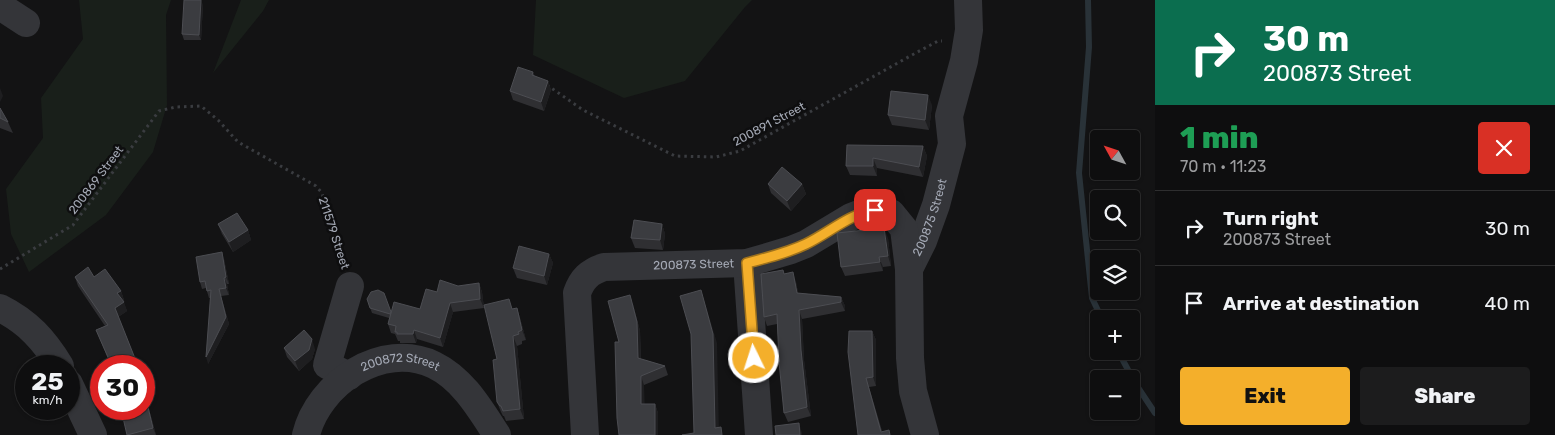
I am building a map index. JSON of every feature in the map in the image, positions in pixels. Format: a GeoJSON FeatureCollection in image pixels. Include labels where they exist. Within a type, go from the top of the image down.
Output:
{"type":"FeatureCollection","features":[{"type":"Feature","properties":{"kind":"street","name":"200875 Street"},"geometry":{"type":"LineString","coordinates":[[925,435],[913,391],[910,358],[909,269],[923,241],[936,205],[952,144],[949,116],[964,61],[970,30],[968,0]]}},
{"type":"Feature","properties":{"kind":"street"},"geometry":{"type":"LineString","coordinates":[[0,6],[26,23]]}},
{"type":"Feature","properties":{"kind":"street","name":"200873 Street"},"geometry":{"type":"LineString","coordinates":[[585,435],[577,293],[580,284],[586,276],[595,270],[604,267],[747,263],[791,250],[821,236],[851,217],[875,210],[891,213],[904,229],[909,269]]}},
{"type":"Feature","properties":{"kind":"street"},"geometry":{"type":"LineString","coordinates":[[747,263],[759,435]]}},
{"type":"Feature","properties":{"kind":"street","name":"211579 Street"},"geometry":{"type":"LineString","coordinates":[[349,376],[327,365],[350,286]]}},
{"type":"Feature","properties":{"kind":"street"},"geometry":{"type":"LineString","coordinates":[[0,308],[28,325],[48,346],[53,355]]}},
{"type":"Feature","properties":{"kind":"street","name":"200872 Street"},"geometry":{"type":"LineString","coordinates":[[306,435],[319,404],[332,389],[368,365],[385,359],[400,358],[416,359],[433,364],[450,376],[466,390],[497,435]]}},
{"type":"Feature","properties":{"kind":"street"},"geometry":{"type":"LineString","coordinates":[[80,407],[93,435]]}},
{"type":"Feature","properties":{"kind":"path","name":"200891 Street"},"geometry":{"type":"LineString","coordinates":[[540,80],[583,110],[676,156],[716,157],[740,151],[938,41],[951,41],[965,50]]}},
{"type":"Feature","properties":{"kind":"path","name":"200869 Street"},"geometry":{"type":"LineString","coordinates":[[0,269],[73,225],[159,111],[176,107],[200,106]]}},
{"type":"Feature","properties":{"kind":"path","name":"211579 Street"},"geometry":{"type":"LineString","coordinates":[[200,106],[218,120],[238,142],[316,186],[322,193],[350,286]]}},
{"type":"Feature","properties":{"kind":"shaded area"},"geometry":{"type":"Polygon","coordinates":[[[79,0],[171,0],[166,15],[167,105],[153,152],[106,215],[29,272],[11,234],[6,189],[43,138],[41,98],[83,39],[79,0]]]}},
{"type":"Feature","properties":{"kind":"shaded area"},"geometry":{"type":"Polygon","coordinates":[[[241,0],[269,0],[263,11],[213,73],[241,0]]]}},
{"type":"Feature","properties":{"kind":"shaded area"},"geometry":{"type":"Polygon","coordinates":[[[536,0],[752,0],[685,81],[624,98],[533,55],[536,0]]]}},
{"type":"Feature","properties":{"kind":"building"},"geometry":{"type":"Polygon","coordinates":[[[184,0],[201,0],[199,35],[182,34],[184,0]]]}},
{"type":"Feature","properties":{"kind":"building"},"geometry":{"type":"Polygon","coordinates":[[[518,67],[533,72],[532,75],[548,81],[541,102],[510,91],[518,67]]]}},
{"type":"Feature","properties":{"kind":"building"},"geometry":{"type":"Polygon","coordinates":[[[891,91],[928,95],[925,120],[888,115],[891,91]]]}},
{"type":"Feature","properties":{"kind":"building"},"geometry":{"type":"Polygon","coordinates":[[[0,108],[8,122],[0,118],[0,108]]]}},
{"type":"Feature","properties":{"kind":"building"},"geometry":{"type":"Polygon","coordinates":[[[847,145],[923,146],[919,167],[873,158],[873,166],[846,166],[847,145]]]}},
{"type":"Feature","properties":{"kind":"building"},"geometry":{"type":"Polygon","coordinates":[[[782,167],[802,184],[787,201],[768,184],[782,167]]]}},
{"type":"Feature","properties":{"kind":"building"},"geometry":{"type":"Polygon","coordinates":[[[237,213],[248,230],[229,242],[218,224],[237,213]]]}},
{"type":"Feature","properties":{"kind":"building"},"geometry":{"type":"Polygon","coordinates":[[[634,220],[662,224],[660,240],[631,238],[634,220]]]}},
{"type":"Feature","properties":{"kind":"building"},"geometry":{"type":"Polygon","coordinates":[[[884,228],[888,256],[879,257],[880,262],[841,267],[837,233],[884,228]]]}},
{"type":"Feature","properties":{"kind":"building"},"geometry":{"type":"Polygon","coordinates":[[[519,246],[549,254],[544,276],[513,268],[519,246]]]}},
{"type":"Feature","properties":{"kind":"building"},"geometry":{"type":"Polygon","coordinates":[[[222,252],[226,288],[219,289],[226,317],[206,357],[211,290],[207,291],[205,281],[200,282],[196,257],[222,252]]]}},
{"type":"Feature","properties":{"kind":"building"},"geometry":{"type":"Polygon","coordinates":[[[88,267],[94,277],[105,269],[121,291],[117,293],[124,302],[115,308],[134,355],[107,355],[96,330],[108,325],[75,277],[88,267]]]}},
{"type":"Feature","properties":{"kind":"building"},"geometry":{"type":"Polygon","coordinates":[[[783,270],[784,274],[793,272],[797,293],[841,297],[841,302],[799,310],[807,407],[784,413],[777,314],[764,317],[761,274],[783,270]]]}},
{"type":"Feature","properties":{"kind":"building"},"geometry":{"type":"Polygon","coordinates":[[[440,280],[458,286],[479,283],[480,299],[450,303],[440,338],[414,330],[413,334],[397,334],[395,332],[396,326],[388,324],[394,302],[420,309],[426,289],[437,292],[440,280]]]}},
{"type":"Feature","properties":{"kind":"building"},"geometry":{"type":"Polygon","coordinates":[[[378,290],[384,293],[391,312],[390,314],[370,308],[367,299],[371,292],[378,290]]]}},
{"type":"Feature","properties":{"kind":"building"},"geometry":{"type":"Polygon","coordinates":[[[701,290],[713,334],[715,428],[721,427],[722,435],[682,435],[694,433],[691,334],[680,296],[701,290]]]}},
{"type":"Feature","properties":{"kind":"building"},"geometry":{"type":"Polygon","coordinates":[[[630,295],[637,322],[638,358],[665,366],[641,376],[641,404],[655,404],[655,435],[619,435],[615,342],[619,342],[608,301],[630,295]]]}},
{"type":"Feature","properties":{"kind":"building"},"geometry":{"type":"Polygon","coordinates":[[[509,299],[512,309],[517,308],[522,330],[518,332],[519,334],[513,336],[520,409],[503,411],[497,402],[493,360],[497,359],[484,305],[509,299]]]}},
{"type":"Feature","properties":{"kind":"building"},"geometry":{"type":"Polygon","coordinates":[[[304,330],[312,339],[309,350],[295,361],[284,348],[304,330]]]}},
{"type":"Feature","properties":{"kind":"building"},"geometry":{"type":"Polygon","coordinates":[[[849,331],[872,331],[873,377],[866,378],[881,432],[889,430],[890,435],[858,435],[848,352],[849,331]]]}},
{"type":"Feature","properties":{"kind":"building"},"geometry":{"type":"Polygon","coordinates":[[[124,420],[151,420],[153,428],[127,435],[124,420]]]}},
{"type":"Feature","properties":{"kind":"building"},"geometry":{"type":"Polygon","coordinates":[[[799,423],[800,435],[776,435],[775,426],[799,423]]]}},
{"type":"Feature","properties":{"kind":"waterway"},"geometry":{"type":"LineString","coordinates":[[1088,0],[1089,47],[1079,173],[1092,298],[1098,310]]}},
{"type":"Feature","properties":{"kind":"waterway"},"geometry":{"type":"LineString","coordinates":[[1123,360],[1135,383],[1155,413]]}},
{"type":"Feature","properties":{"kind":"route"},"geometry":{"type":"LineString","coordinates":[[754,358],[747,263],[806,244],[851,217],[869,210],[875,210]]}}]}
